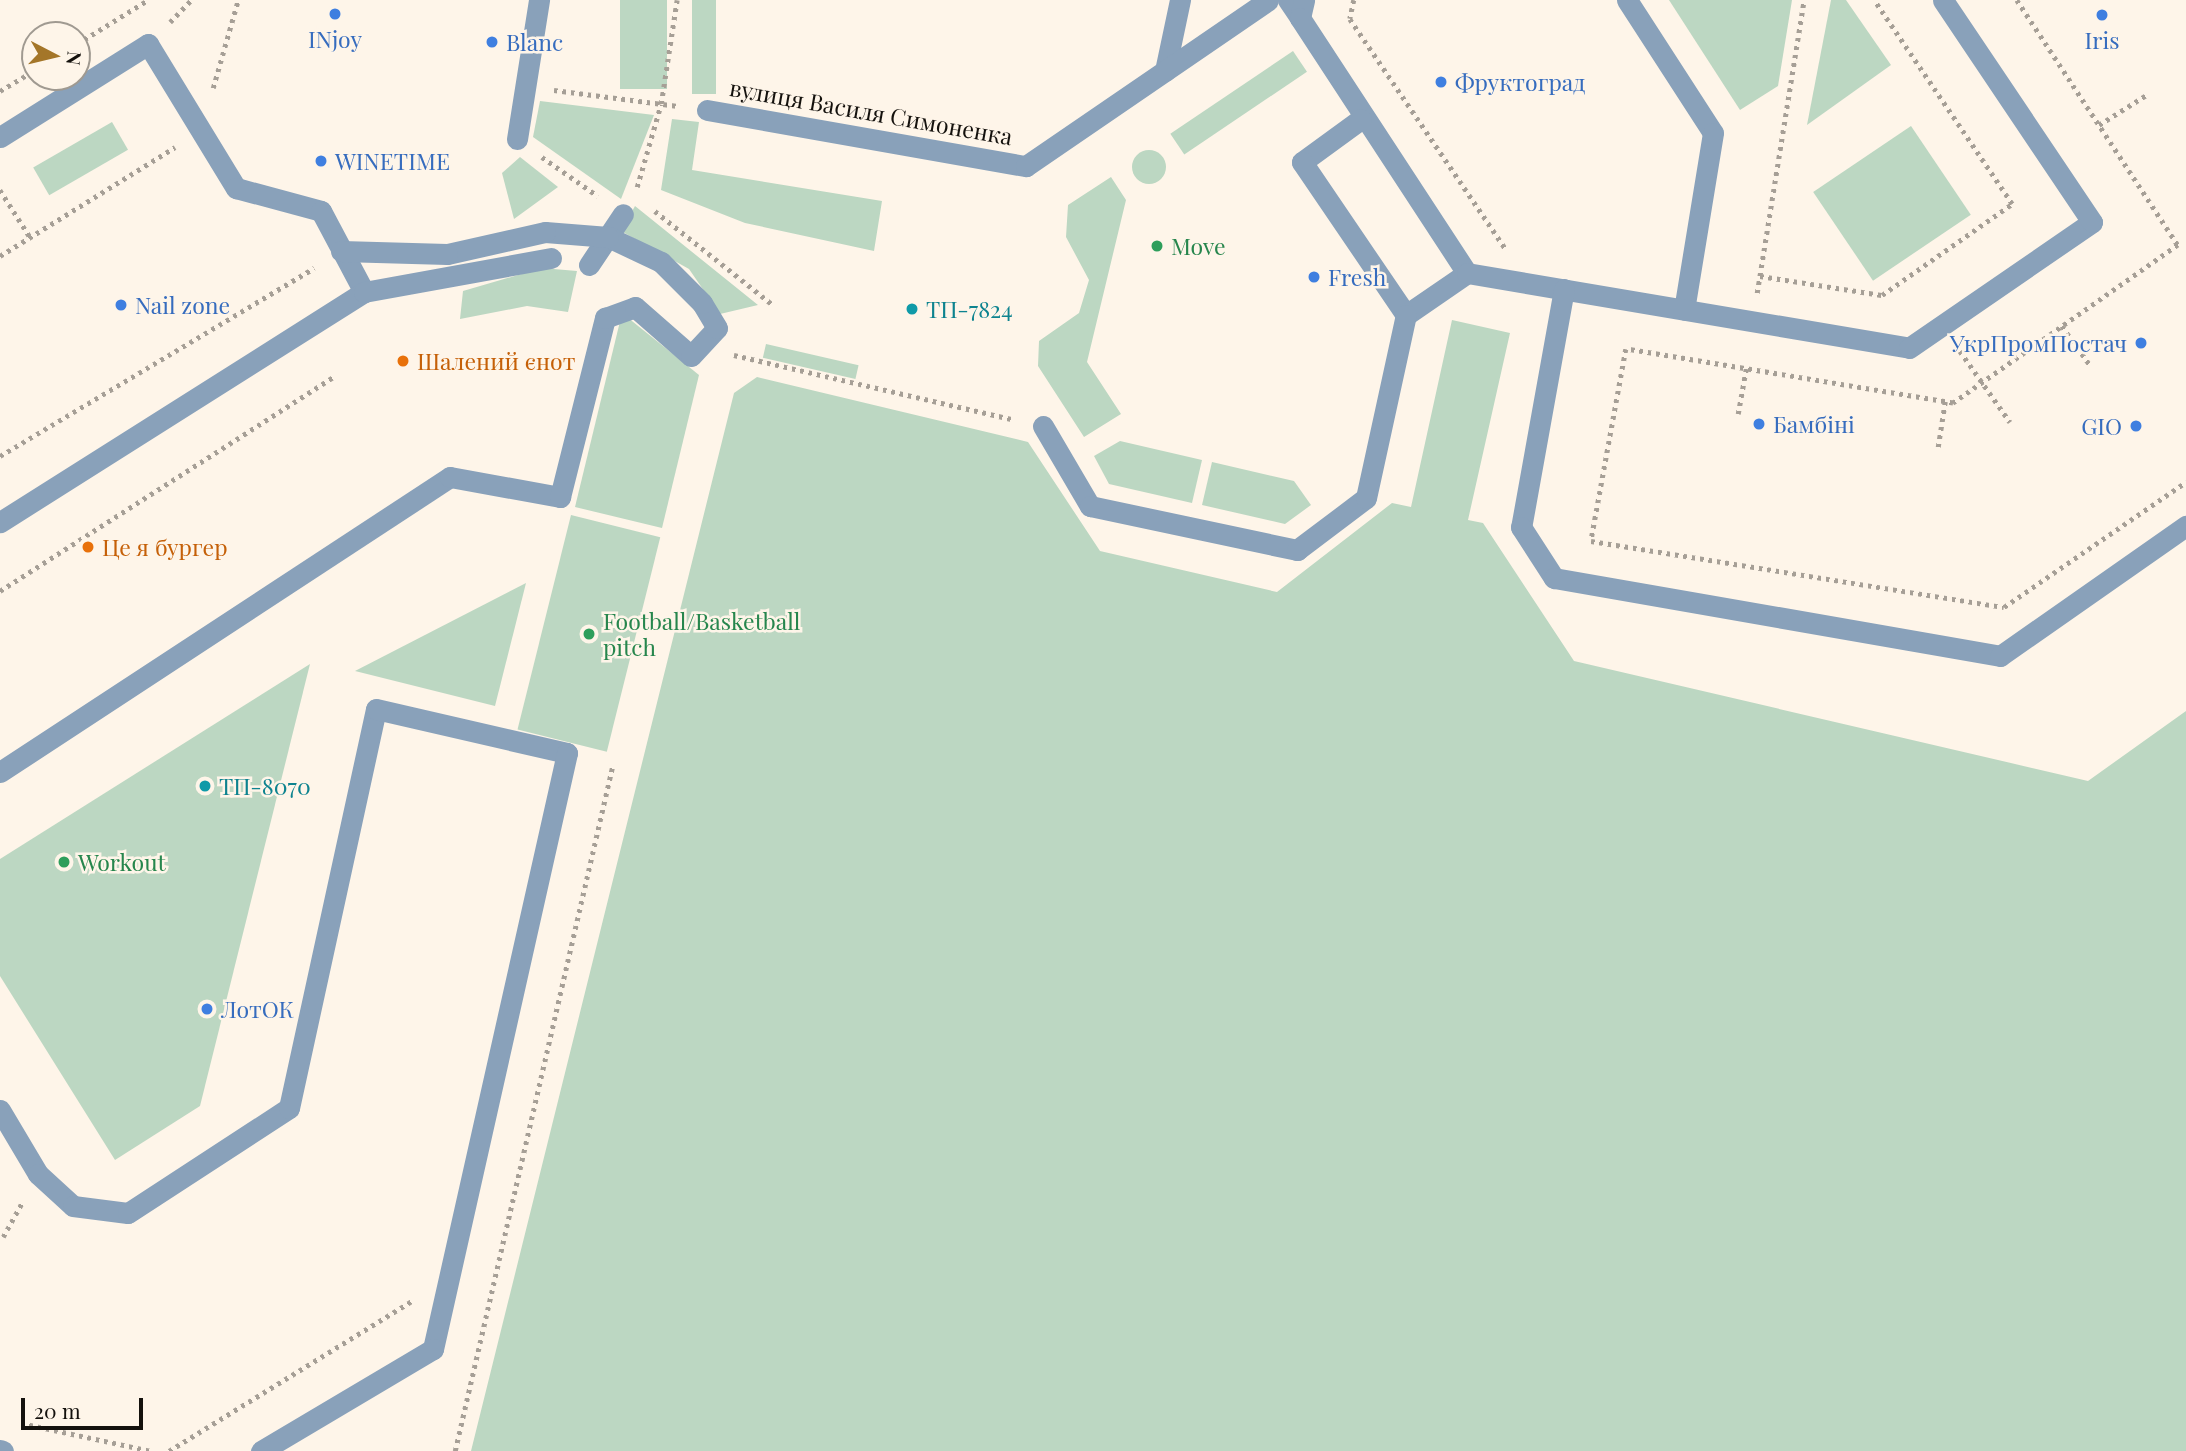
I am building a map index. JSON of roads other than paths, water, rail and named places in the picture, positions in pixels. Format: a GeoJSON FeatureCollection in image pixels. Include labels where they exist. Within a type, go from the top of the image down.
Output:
{"type":"FeatureCollection","features":[{"type":"Feature","properties":{"kind":"lane"},"geometry":{"type":"LineString","coordinates":[[517,139],[539,0]]}},
{"type":"Feature","properties":{"kind":"lane"},"geometry":{"type":"LineString","coordinates":[[1166,71],[1180,0]]}},
{"type":"Feature","properties":{"kind":"lane","name":"вулиця Василя Симоненка"},"geometry":{"type":"LineString","coordinates":[[707,110],[1026,166],[1268,0]]}},
{"type":"Feature","properties":{"kind":"lane"},"geometry":{"type":"LineString","coordinates":[[1288,0],[1302,9],[1361,119],[1467,273]]}},
{"type":"Feature","properties":{"kind":"lane"},"geometry":{"type":"LineString","coordinates":[[1627,0],[1713,133],[1684,310]]}},
{"type":"Feature","properties":{"kind":"lane"},"geometry":{"type":"LineString","coordinates":[[1043,426],[1090,506],[1297,550],[1366,498],[1406,315],[1467,273],[1909,348],[2092,222],[1943,0]]}},
{"type":"Feature","properties":{"kind":"lane"},"geometry":{"type":"LineString","coordinates":[[0,136],[148,44],[236,188],[320,211],[364,292]]}},
{"type":"Feature","properties":{"kind":"lane"},"geometry":{"type":"LineString","coordinates":[[1361,119],[1302,162],[1406,315]]}},
{"type":"Feature","properties":{"kind":"lane"},"geometry":{"type":"LineString","coordinates":[[589,265],[623,214]]}},
{"type":"Feature","properties":{"kind":"lane"},"geometry":{"type":"LineString","coordinates":[[0,772],[450,477],[560,497],[605,318],[635,307],[691,356],[717,328],[702,303],[661,262],[608,237],[545,232],[447,254],[341,251]]}},
{"type":"Feature","properties":{"kind":"lane"},"geometry":{"type":"LineString","coordinates":[[0,522],[364,292],[551,258]]}},
{"type":"Feature","properties":{"kind":"lane"},"geometry":{"type":"LineString","coordinates":[[1564,289],[1521,527],[1554,578],[2000,656],[2186,526]]}},
{"type":"Feature","properties":{"kind":"lane"},"geometry":{"type":"LineString","coordinates":[[0,1111],[38,1174],[73,1206],[128,1213],[289,1108],[376,709],[567,754],[433,1349],[261,1451]]}},
{"type":"Feature","properties":{"kind":"place","name":"INjoy"},"geometry":{"type":"Point","coordinates":[335,14]}},
{"type":"Feature","properties":{"kind":"place","name":"Iris"},"geometry":{"type":"Point","coordinates":[2102,15]}},
{"type":"Feature","properties":{"kind":"place","name":"Blanc"},"geometry":{"type":"Point","coordinates":[492,42]}},
{"type":"Feature","properties":{"kind":"place","name":"Фруктоград"},"geometry":{"type":"Point","coordinates":[1441,82]}},
{"type":"Feature","properties":{"kind":"place","name":"WINETIME"},"geometry":{"type":"Point","coordinates":[321,161]}},
{"type":"Feature","properties":{"kind":"place","name":"Move"},"geometry":{"type":"Point","coordinates":[1157,246]}},
{"type":"Feature","properties":{"kind":"place","name":"Fresh"},"geometry":{"type":"Point","coordinates":[1314,277]}},
{"type":"Feature","properties":{"kind":"place","name":"Nail zone"},"geometry":{"type":"Point","coordinates":[121,305]}},
{"type":"Feature","properties":{"kind":"place","name":"ТП-7824"},"geometry":{"type":"Point","coordinates":[912,309]}},
{"type":"Feature","properties":{"kind":"place","name":"УкрПромПостач"},"geometry":{"type":"Point","coordinates":[2141,343]}},
{"type":"Feature","properties":{"kind":"place","name":"Шалений єнот"},"geometry":{"type":"Point","coordinates":[403,361]}},
{"type":"Feature","properties":{"kind":"place","name":"Бамбіні"},"geometry":{"type":"Point","coordinates":[1759,424]}},
{"type":"Feature","properties":{"kind":"place","name":"GIO"},"geometry":{"type":"Point","coordinates":[2136,426]}},
{"type":"Feature","properties":{"kind":"place","name":"Це я бургер"},"geometry":{"type":"Point","coordinates":[88,547]}},
{"type":"Feature","properties":{"kind":"place","name":"Football/Basketball pitch"},"geometry":{"type":"Point","coordinates":[589,634]}},
{"type":"Feature","properties":{"kind":"place","name":"ТП-8070"},"geometry":{"type":"Point","coordinates":[205,786]}},
{"type":"Feature","properties":{"kind":"place","name":"Workout"},"geometry":{"type":"Point","coordinates":[64,862]}},
{"type":"Feature","properties":{"kind":"place","name":"ЛотОК"},"geometry":{"type":"Point","coordinates":[207,1009]}}]}
